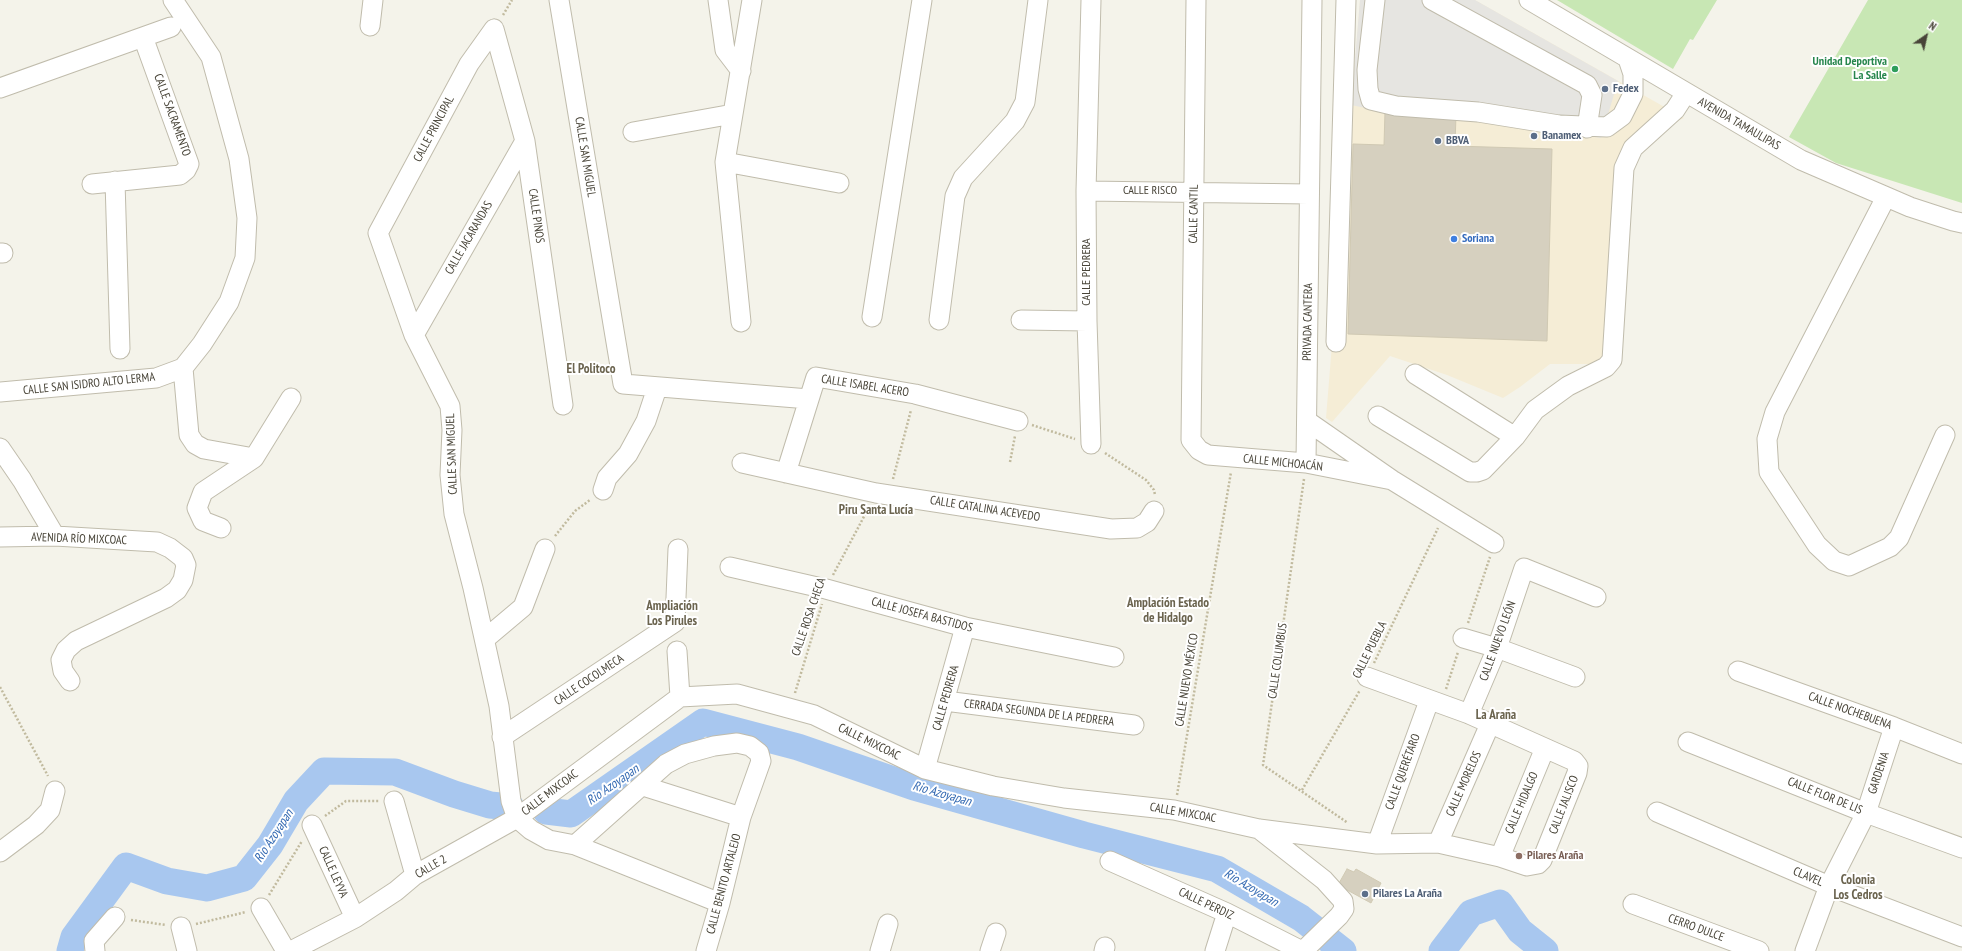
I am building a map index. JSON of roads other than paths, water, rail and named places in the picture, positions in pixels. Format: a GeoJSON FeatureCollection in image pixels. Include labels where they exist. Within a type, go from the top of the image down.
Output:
{"type":"FeatureCollection","features":[{"type":"Feature","properties":{"kind":"street","name":"CALLE SAN ISIDRO ALTO LERMA"},"geometry":{"type":"LineString","coordinates":[[0,392],[156,378],[182,368],[202,344],[229,302],[245,258],[247,218],[239,159],[211,57],[173,0]]}},
{"type":"Feature","properties":{"kind":"street"},"geometry":{"type":"LineString","coordinates":[[370,26],[373,0]]}},
{"type":"Feature","properties":{"kind":"street","name":"CALLE SAN MIGUEL"},"geometry":{"type":"LineString","coordinates":[[559,0],[623,384]]}},
{"type":"Feature","properties":{"kind":"street"},"geometry":{"type":"LineString","coordinates":[[718,0],[725,50],[741,71]]}},
{"type":"Feature","properties":{"kind":"street"},"geometry":{"type":"LineString","coordinates":[[741,322],[725,162],[752,0]]}},
{"type":"Feature","properties":{"kind":"street"},"geometry":{"type":"LineString","coordinates":[[872,317],[922,0]]}},
{"type":"Feature","properties":{"kind":"street"},"geometry":{"type":"LineString","coordinates":[[939,320],[955,196],[964,178],[1015,121],[1025,102],[1038,0]]}},
{"type":"Feature","properties":{"kind":"street","name":"CALLE PEDRERA"},"geometry":{"type":"LineString","coordinates":[[1091,0],[1086,191],[1087,322],[1091,444]]}},
{"type":"Feature","properties":{"kind":"street","name":"CALLE CANTIL"},"geometry":{"type":"LineString","coordinates":[[1190,428],[1196,0]]}},
{"type":"Feature","properties":{"kind":"street","name":"PRIVADA CANTERA"},"geometry":{"type":"LineString","coordinates":[[1307,421],[1312,0]]}},
{"type":"Feature","properties":{"kind":"street"},"geometry":{"type":"LineString","coordinates":[[1336,342],[1346,0]]}},
{"type":"Feature","properties":{"kind":"street"},"geometry":{"type":"LineString","coordinates":[[1375,0],[1367,70],[1371,100],[1396,106],[1478,112],[1534,122],[1588,128],[1607,127],[1622,116],[1633,94],[1633,74],[1628,59]]}},
{"type":"Feature","properties":{"kind":"street"},"geometry":{"type":"LineString","coordinates":[[1432,0],[1587,85],[1592,95],[1588,128]]}},
{"type":"Feature","properties":{"kind":"street","name":"AVENIDA TAMAULIPAS"},"geometry":{"type":"LineString","coordinates":[[1529,0],[1801,160],[1886,197],[1946,219],[1962,223]]}},
{"type":"Feature","properties":{"kind":"street"},"geometry":{"type":"LineString","coordinates":[[0,88],[171,27]]}},
{"type":"Feature","properties":{"kind":"street","name":"CALLE PINOS"},"geometry":{"type":"LineString","coordinates":[[494,29],[525,141],[563,405]]}},
{"type":"Feature","properties":{"kind":"street","name":"CALLE PRINCIPAL"},"geometry":{"type":"LineString","coordinates":[[378,232],[469,64],[494,29]]}},
{"type":"Feature","properties":{"kind":"street","name":"CALLE SACRAMENTO"},"geometry":{"type":"LineString","coordinates":[[92,184],[115,180],[180,175],[186,170],[189,164],[143,37]]}},
{"type":"Feature","properties":{"kind":"street"},"geometry":{"type":"LineString","coordinates":[[1378,416],[1470,472],[1483,470],[1515,437],[1535,410],[1568,386],[1606,367],[1612,360],[1624,168],[1633,148],[1675,110],[1686,93]]}},
{"type":"Feature","properties":{"kind":"street"},"geometry":{"type":"LineString","coordinates":[[633,132],[732,114]]}},
{"type":"Feature","properties":{"kind":"street","name":"CALLE JACARANDAS"},"geometry":{"type":"LineString","coordinates":[[414,335],[525,141]]}},
{"type":"Feature","properties":{"kind":"street"},"geometry":{"type":"LineString","coordinates":[[725,162],[839,183]]}},
{"type":"Feature","properties":{"kind":"street"},"geometry":{"type":"LineString","coordinates":[[115,180],[120,349]]}},
{"type":"Feature","properties":{"kind":"street","name":"CALLE RISCO"},"geometry":{"type":"LineString","coordinates":[[1086,191],[1194,191],[1309,194]]}},
{"type":"Feature","properties":{"kind":"street"},"geometry":{"type":"LineString","coordinates":[[1886,197],[1775,412],[1767,439],[1769,472],[1817,545],[1834,561],[1849,566],[1890,547],[1899,538],[1946,435]]}},
{"type":"Feature","properties":{"kind":"street","name":"CALLE SAN MIGUEL"},"geometry":{"type":"LineString","coordinates":[[378,232],[414,335],[450,406],[452,430],[450,475],[454,514],[485,639],[499,706],[511,801],[517,818]]}},
{"type":"Feature","properties":{"kind":"street"},"geometry":{"type":"LineString","coordinates":[[1021,320],[1087,322]]}},
{"type":"Feature","properties":{"kind":"street"},"geometry":{"type":"LineString","coordinates":[[182,368],[189,435],[195,444],[204,449],[254,458]]}},
{"type":"Feature","properties":{"kind":"street"},"geometry":{"type":"LineString","coordinates":[[1415,374],[1515,437]]}},
{"type":"Feature","properties":{"kind":"street","name":"CALLE ISABEL ACERO"},"geometry":{"type":"LineString","coordinates":[[623,384],[657,388],[809,399],[816,377],[915,394],[1018,421]]}},
{"type":"Feature","properties":{"kind":"street"},"geometry":{"type":"LineString","coordinates":[[603,490],[607,478],[628,454],[646,421],[657,388]]}},
{"type":"Feature","properties":{"kind":"street"},"geometry":{"type":"LineString","coordinates":[[221,528],[203,522],[197,508],[203,492],[254,458],[291,398]]}},
{"type":"Feature","properties":{"kind":"street"},"geometry":{"type":"LineString","coordinates":[[786,473],[809,399]]}},
{"type":"Feature","properties":{"kind":"street"},"geometry":{"type":"LineString","coordinates":[[1306,463],[1307,421]]}},
{"type":"Feature","properties":{"kind":"street"},"geometry":{"type":"LineString","coordinates":[[1307,421],[1392,480],[1494,543]]}},
{"type":"Feature","properties":{"kind":"street","name":"CALLE MICHOACÁN"},"geometry":{"type":"LineString","coordinates":[[1190,428],[1191,440],[1199,450],[1208,455],[1306,463],[1392,480]]}},
{"type":"Feature","properties":{"kind":"street"},"geometry":{"type":"LineString","coordinates":[[0,448],[22,480],[55,536]]}},
{"type":"Feature","properties":{"kind":"street","name":"CALLE CATALINA ACEVEDO"},"geometry":{"type":"LineString","coordinates":[[742,463],[883,494],[1111,530],[1137,528],[1147,522],[1154,511]]}},
{"type":"Feature","properties":{"kind":"street","name":"AVENIDA RÍO MIXCOAC"},"geometry":{"type":"LineString","coordinates":[[0,537],[55,536],[157,542],[170,548],[183,558],[186,565],[183,580],[177,590],[166,598],[76,641],[66,650],[61,660],[63,671],[70,681]]}},
{"type":"Feature","properties":{"kind":"street"},"geometry":{"type":"LineString","coordinates":[[485,639],[523,607],[545,549]]}},
{"type":"Feature","properties":{"kind":"street","name":"CALLE COCOLMECA"},"geometry":{"type":"LineString","coordinates":[[502,737],[675,622],[678,549]]}},
{"type":"Feature","properties":{"kind":"street","name":"CALLE JOSEFA BASTIDOS"},"geometry":{"type":"LineString","coordinates":[[730,567],[826,589],[965,627],[1114,657]]}},
{"type":"Feature","properties":{"kind":"street","name":"CALLE NUEVO LEÓN"},"geometry":{"type":"LineString","coordinates":[[1469,714],[1497,648],[1524,568],[1596,597]]}},
{"type":"Feature","properties":{"kind":"street","name":"CALLE PEDRERA"},"geometry":{"type":"LineString","coordinates":[[925,769],[965,627]]}},
{"type":"Feature","properties":{"kind":"street"},"geometry":{"type":"LineString","coordinates":[[1463,638],[1497,648],[1575,677]]}},
{"type":"Feature","properties":{"kind":"street"},"geometry":{"type":"LineString","coordinates":[[676,650],[680,697]]}},
{"type":"Feature","properties":{"kind":"street","name":"CALLE NOCHEBUENA"},"geometry":{"type":"LineString","coordinates":[[1738,671],[1894,727],[1962,754]]}},
{"type":"Feature","properties":{"kind":"street"},"geometry":{"type":"LineString","coordinates":[[1367,677],[1469,714],[1545,748]]}},
{"type":"Feature","properties":{"kind":"street","name":"CALLE MIXCOAC"},"geometry":{"type":"LineString","coordinates":[[517,818],[680,697],[736,694],[814,715],[925,769],[993,786],[1064,798],[1174,810],[1259,829]]}},
{"type":"Feature","properties":{"kind":"street","name":"CERRADA SEGUNDA DE LA PEDRERA"},"geometry":{"type":"LineString","coordinates":[[945,701],[1134,725]]}},
{"type":"Feature","properties":{"kind":"street","name":"CALLE QUERÉTARO"},"geometry":{"type":"LineString","coordinates":[[1376,844],[1430,701]]}},
{"type":"Feature","properties":{"kind":"street","name":"CALLE MORELOS"},"geometry":{"type":"LineString","coordinates":[[1438,843],[1490,724]]}},
{"type":"Feature","properties":{"kind":"street","name":"GARDENIA"},"geometry":{"type":"LineString","coordinates":[[1805,951],[1829,886],[1866,812],[1894,727]]}},
{"type":"Feature","properties":{"kind":"street","name":"CALLE FLOR DE LIS"},"geometry":{"type":"LineString","coordinates":[[1688,742],[1962,848]]}},
{"type":"Feature","properties":{"kind":"street","name":"CALLE BENITO ARTALEJO"},"geometry":{"type":"LineString","coordinates":[[706,951],[720,903],[741,817],[761,761],[759,753],[750,746],[737,743],[714,746],[685,754],[666,764],[643,786],[741,817]]}},
{"type":"Feature","properties":{"kind":"street","name":"CALLE JALISCO"},"geometry":{"type":"LineString","coordinates":[[1500,857],[1527,866],[1538,864],[1548,846],[1577,773],[1578,766],[1570,758],[1545,748]]}},
{"type":"Feature","properties":{"kind":"street","name":"CALLE HIDALGO"},"geometry":{"type":"LineString","coordinates":[[1500,857],[1545,748]]}},
{"type":"Feature","properties":{"kind":"street"},"geometry":{"type":"LineString","coordinates":[[575,845],[643,786]]}},
{"type":"Feature","properties":{"kind":"street"},"geometry":{"type":"LineString","coordinates":[[0,852],[36,825],[50,810],[55,791]]}},
{"type":"Feature","properties":{"kind":"street"},"geometry":{"type":"LineString","coordinates":[[394,801],[416,875]]}},
{"type":"Feature","properties":{"kind":"street","name":"CLAVEL"},"geometry":{"type":"LineString","coordinates":[[1657,812],[1829,886],[1962,937]]}},
{"type":"Feature","properties":{"kind":"street"},"geometry":{"type":"LineString","coordinates":[[517,818],[531,830],[549,840],[575,845],[720,903]]}},
{"type":"Feature","properties":{"kind":"street","name":"CALLE 2"},"geometry":{"type":"LineString","coordinates":[[291,951],[355,918],[396,891],[416,875],[517,818]]}},
{"type":"Feature","properties":{"kind":"street","name":"CALLE LEYVA"},"geometry":{"type":"LineString","coordinates":[[312,825],[355,918]]}},
{"type":"Feature","properties":{"kind":"street"},"geometry":{"type":"LineString","coordinates":[[1259,829],[1376,844],[1438,843],[1500,857]]}},
{"type":"Feature","properties":{"kind":"street","name":"CALLE PERDIZ"},"geometry":{"type":"LineString","coordinates":[[1110,861],[1227,913],[1302,951],[1339,916],[1344,909],[1343,901],[1337,892],[1259,829]]}},
{"type":"Feature","properties":{"kind":"street","name":"CERRO DULCE"},"geometry":{"type":"LineString","coordinates":[[1633,904],[1759,951]]}},
{"type":"Feature","properties":{"kind":"street"},"geometry":{"type":"LineString","coordinates":[[261,908],[286,951]]}},
{"type":"Feature","properties":{"kind":"street"},"geometry":{"type":"LineString","coordinates":[[1215,951],[1227,913]]}},
{"type":"Feature","properties":{"kind":"street"},"geometry":{"type":"LineString","coordinates":[[95,951],[94,942],[115,917]]}},
{"type":"Feature","properties":{"kind":"street"},"geometry":{"type":"LineString","coordinates":[[880,951],[888,924]]}},
{"type":"Feature","properties":{"kind":"street"},"geometry":{"type":"LineString","coordinates":[[181,927],[187,951]]}},
{"type":"Feature","properties":{"kind":"waterway","name":"Rio Azoyapan"},"geometry":{"type":"LineString","coordinates":[[546,811],[571,814],[703,722],[798,747],[914,787],[1084,835],[1217,869],[1301,918],[1343,951]]}},
{"type":"Feature","properties":{"kind":"waterway","name":"Rio Azoyapan"},"geometry":{"type":"LineString","coordinates":[[70,951],[74,937],[126,866],[167,881],[207,888],[244,878],[270,845],[296,801],[324,771],[395,772],[454,794],[490,805],[511,807]]}},
{"type":"Feature","properties":{"kind":"waterway","name":"Rio Azoyapan"},"geometry":{"type":"LineString","coordinates":[[1442,951],[1471,913],[1500,903],[1520,931],[1545,951]]}},
{"type":"Feature","properties":{"kind":"place","name":"Unidad Deportiva La Salle"},"geometry":{"type":"Point","coordinates":[1895,69]}},
{"type":"Feature","properties":{"kind":"place","name":"Fedex"},"geometry":{"type":"Point","coordinates":[1605,89]}},
{"type":"Feature","properties":{"kind":"place","name":"Banamex"},"geometry":{"type":"Point","coordinates":[1534,136]}},
{"type":"Feature","properties":{"kind":"place","name":"BBVA"},"geometry":{"type":"Point","coordinates":[1438,141]}},
{"type":"Feature","properties":{"kind":"place","name":"Soriana"},"geometry":{"type":"Point","coordinates":[1454,239]}},
{"type":"Feature","properties":{"kind":"place","name":"Pilares Araña"},"geometry":{"type":"Point","coordinates":[1519,856]}},
{"type":"Feature","properties":{"kind":"place","name":"Pilares La Araña"},"geometry":{"type":"Point","coordinates":[1365,894]}},
{"type":"Feature","properties":{"kind":"district","name":"El Politoco"},"geometry":{"type":"Point","coordinates":[591,369]}},
{"type":"Feature","properties":{"kind":"district","name":"Piru Santa Lucía"},"geometry":{"type":"Point","coordinates":[876,510]}},
{"type":"Feature","properties":{"kind":"district","name":"Amplación Estado de Hidalgo"},"geometry":{"type":"Point","coordinates":[1168,610]}},
{"type":"Feature","properties":{"kind":"district","name":"Ampliación Los Pirules"},"geometry":{"type":"Point","coordinates":[672,614]}},
{"type":"Feature","properties":{"kind":"district","name":"La Araña"},"geometry":{"type":"Point","coordinates":[1496,715]}},
{"type":"Feature","properties":{"kind":"district","name":"Colonia Los Cedros"},"geometry":{"type":"Point","coordinates":[1858,888]}}]}
